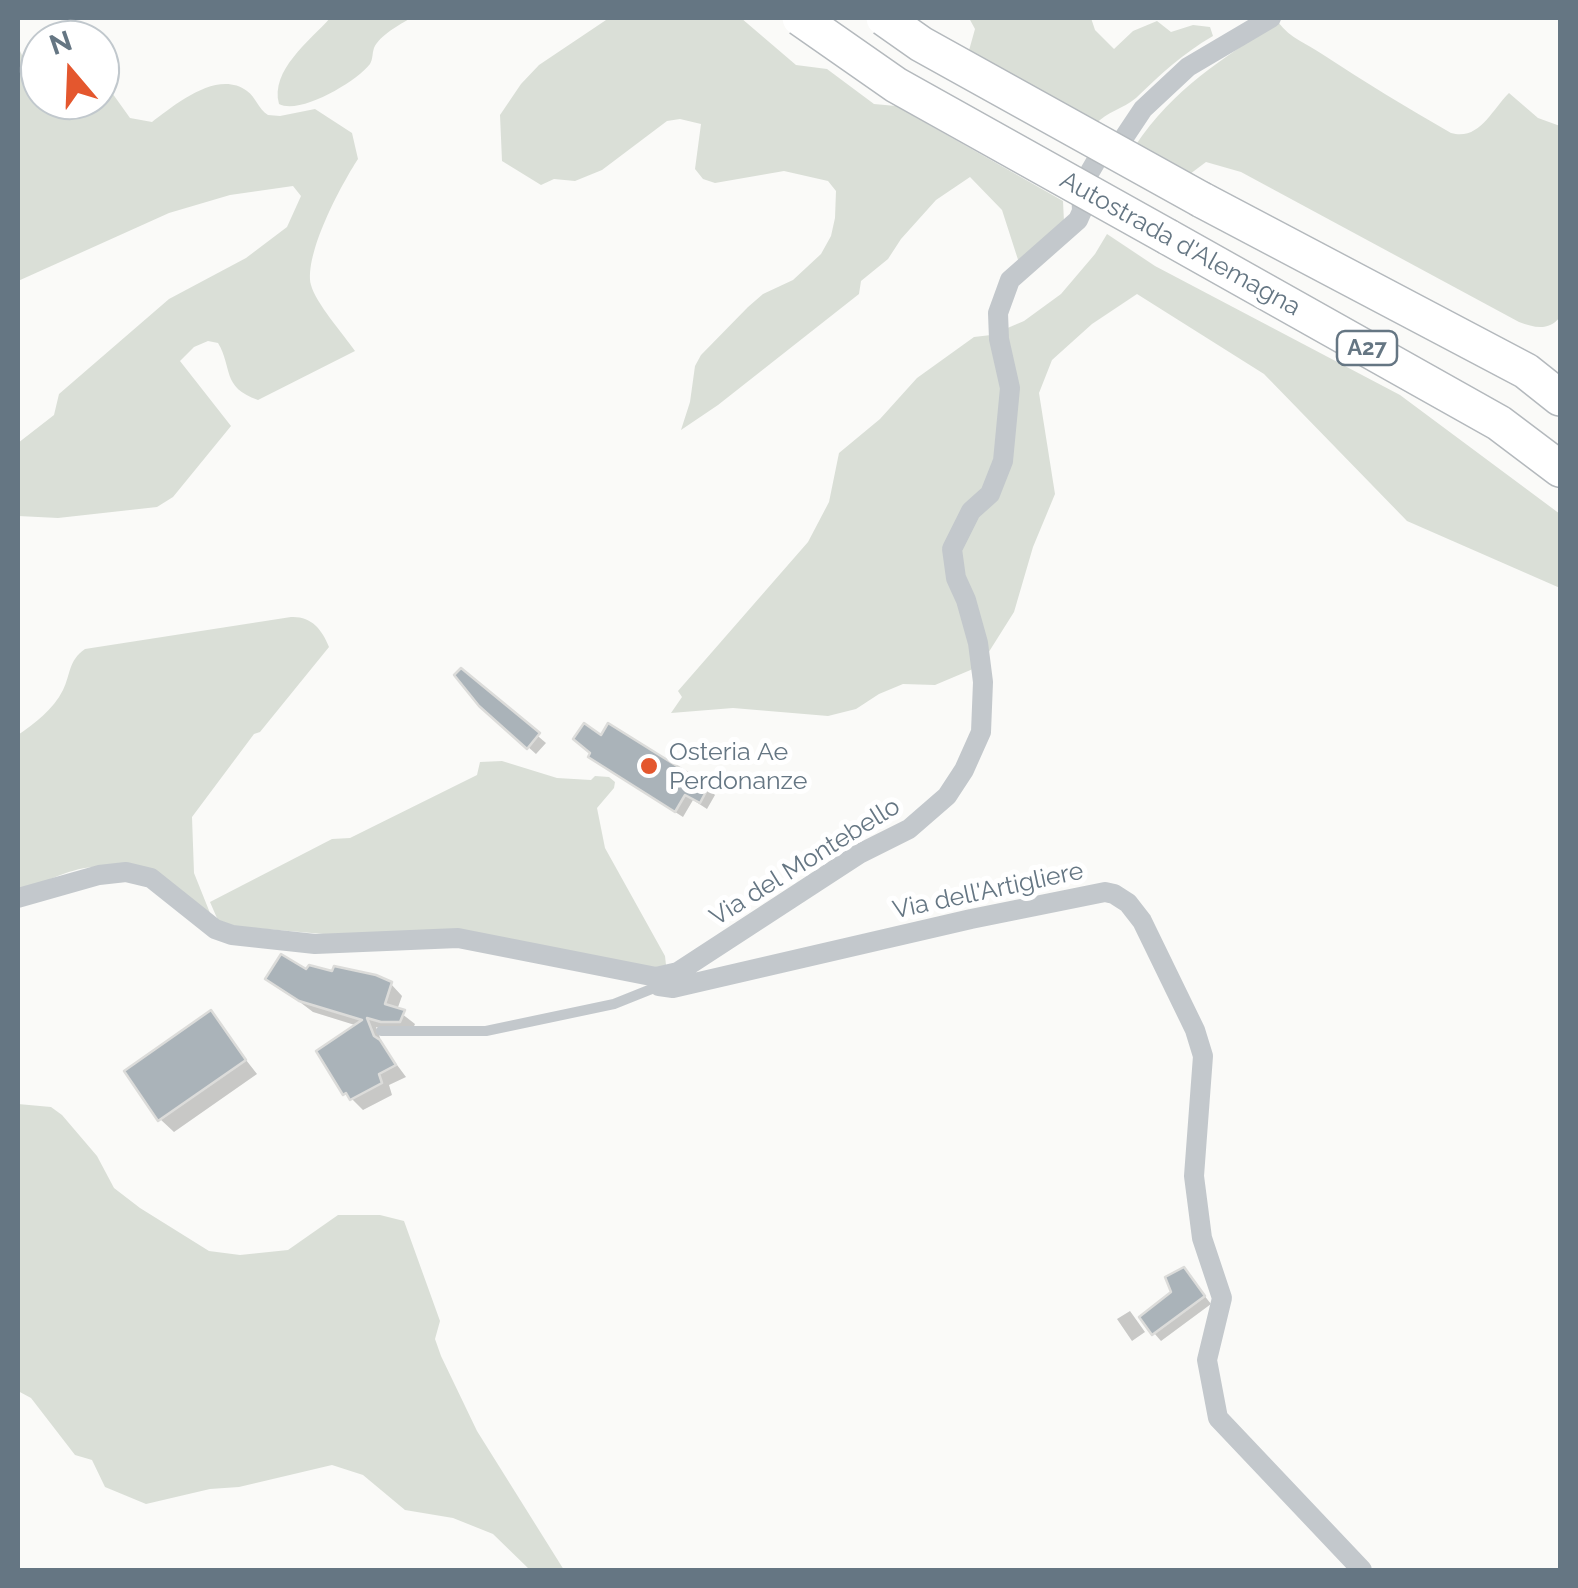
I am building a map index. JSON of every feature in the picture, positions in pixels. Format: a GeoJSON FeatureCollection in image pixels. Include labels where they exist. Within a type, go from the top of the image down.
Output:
{"type":"FeatureCollection","features":[{"type":"Feature","properties":{"kind":"highway","name":"Autostrada d'Alemagna"},"geometry":{"type":"LineString","coordinates":[[800,18],[896,85],[1499,424],[1560,469]]}},
{"type":"Feature","properties":{"kind":"highway","name":"Autostrada d'Alemagna"},"geometry":{"type":"LineString","coordinates":[[884,18],[921,44],[1202,200],[1526,372],[1560,398]]}},
{"type":"Feature","properties":{"kind":"street","name":"Via del Montebello"},"geometry":{"type":"LineString","coordinates":[[657,981],[678,972],[860,854],[909,829],[948,796],[981,732],[982,682],[978,643],[956,578],[952,550],[970,510],[990,494],[1003,461],[1010,388],[999,339],[998,313],[1010,280],[1078,220],[1082,211],[1081,187],[1102,151],[1123,139],[1143,109],[1188,67],[1270,18]]}},
{"type":"Feature","properties":{"kind":"street","name":"Via dell'Artigliere"},"geometry":{"type":"LineString","coordinates":[[18,898],[99,875],[126,872],[151,878],[216,929],[232,935],[315,944],[458,938],[657,981],[672,988],[971,919],[1104,892],[1114,894],[1142,922],[1204,1056],[1194,1176],[1202,1238],[1222,1298],[1207,1360],[1214,1408],[1223,1426],[1362,1570]]}},
{"type":"Feature","properties":{"kind":"lane"},"geometry":{"type":"LineString","coordinates":[[381,1031],[486,1031],[614,1004],[657,981]]}},
{"type":"Feature","properties":{"kind":"shaded area"},"geometry":{"type":"Polygon","coordinates":[[[330,18],[411,18],[381,39],[370,64],[341,87],[300,105],[279,104],[280,79],[286,68],[330,18]]]}},
{"type":"Feature","properties":{"kind":"shaded area"},"geometry":{"type":"Polygon","coordinates":[[[609,18],[741,18],[796,65],[827,69],[874,104],[896,106],[1063,201],[1064,222],[1021,269],[1002,210],[970,177],[936,200],[888,259],[861,281],[859,294],[681,430],[701,355],[763,294],[793,280],[821,254],[831,236],[836,191],[828,181],[784,171],[715,183],[703,179],[695,169],[701,124],[680,119],[667,121],[602,170],[575,181],[554,179],[541,185],[502,161],[500,115],[521,84],[539,65],[609,18]]]}},
{"type":"Feature","properties":{"kind":"shaded area"},"geometry":{"type":"Polygon","coordinates":[[[969,18],[1091,18],[1095,30],[1114,49],[1133,31],[1157,21],[1171,32],[1193,25],[1210,27],[1213,36],[1182,57],[1136,98],[1095,125],[968,54],[975,29],[969,18]]]}},
{"type":"Feature","properties":{"kind":"shaded area"},"geometry":{"type":"Polygon","coordinates":[[[1278,22],[1288,33],[1451,133],[1477,129],[1509,93],[1538,118],[1560,126],[1560,317],[1556,321],[1541,327],[1519,322],[1241,172],[1206,162],[1190,174],[1135,146],[1182,91],[1278,22]]]}},
{"type":"Feature","properties":{"kind":"shaded area"},"geometry":{"type":"Polygon","coordinates":[[[19,49],[20,120],[120,120],[120,104],[130,118],[152,122],[197,92],[223,84],[235,85],[250,94],[268,115],[315,109],[352,133],[358,159],[318,238],[310,272],[318,300],[355,351],[258,400],[233,383],[218,343],[208,341],[194,347],[180,361],[231,426],[173,497],[157,507],[58,518],[18,516],[18,443],[54,415],[59,394],[169,299],[246,258],[287,227],[301,196],[293,186],[230,195],[169,213],[18,281],[19,49]]]}},
{"type":"Feature","properties":{"kind":"shaded area"},"geometry":{"type":"Polygon","coordinates":[[[1107,234],[1155,266],[1400,395],[1560,514],[1560,588],[1407,521],[1264,374],[1137,294],[1092,324],[1052,360],[1039,393],[1055,494],[1033,547],[1014,612],[980,666],[935,685],[903,684],[856,709],[828,716],[733,708],[671,713],[682,697],[678,691],[808,542],[829,502],[839,453],[880,419],[917,378],[974,337],[991,335],[1024,321],[1061,294],[1107,234]]]}},
{"type":"Feature","properties":{"kind":"shaded area"},"geometry":{"type":"Polygon","coordinates":[[[291,617],[315,625],[329,647],[260,732],[254,734],[192,817],[194,873],[210,913],[154,881],[109,867],[74,871],[18,893],[18,735],[54,704],[80,654],[85,649],[291,617]]]}},
{"type":"Feature","properties":{"kind":"shaded area"},"geometry":{"type":"Polygon","coordinates":[[[502,761],[557,778],[591,780],[595,776],[609,777],[615,782],[597,808],[605,848],[665,956],[666,965],[646,970],[541,953],[220,925],[210,902],[332,839],[350,838],[477,775],[480,762],[502,761]]]}},
{"type":"Feature","properties":{"kind":"shaded area"},"geometry":{"type":"Polygon","coordinates":[[[18,1104],[51,1107],[62,1115],[97,1156],[114,1188],[209,1251],[240,1255],[288,1250],[338,1215],[380,1215],[404,1221],[440,1321],[435,1339],[441,1356],[477,1431],[564,1570],[530,1570],[493,1534],[453,1518],[405,1510],[363,1475],[332,1465],[146,1504],[105,1487],[92,1460],[75,1455],[31,1398],[18,1391],[18,1104]]]}},
{"type":"Feature","properties":{"kind":"building"},"geometry":{"type":"Polygon","coordinates":[[[461,668],[540,733],[527,749],[479,706],[454,675],[461,668]]]}},
{"type":"Feature","properties":{"kind":"building"},"geometry":{"type":"Polygon","coordinates":[[[584,723],[601,735],[608,723],[709,786],[700,803],[685,795],[675,812],[588,757],[590,753],[573,739],[584,723]]]}},
{"type":"Feature","properties":{"kind":"building"},"geometry":{"type":"Polygon","coordinates":[[[281,954],[306,969],[309,965],[332,971],[334,966],[392,982],[385,1004],[405,1010],[400,1022],[367,1018],[374,1036],[396,1065],[379,1074],[382,1083],[350,1100],[346,1093],[343,1095],[316,1051],[362,1020],[299,1001],[265,979],[281,954]]]}},
{"type":"Feature","properties":{"kind":"building"},"geometry":{"type":"Polygon","coordinates":[[[211,1010],[246,1060],[158,1121],[124,1071],[211,1010]]]}},
{"type":"Feature","properties":{"kind":"building"},"geometry":{"type":"Polygon","coordinates":[[[1184,1267],[1205,1296],[1152,1335],[1139,1317],[1171,1292],[1165,1277],[1184,1267]]]}},
{"type":"Feature","properties":{"kind":"place","name":"Osteria Ae Perdonanze"},"geometry":{"type":"Point","coordinates":[649,766]}}]}
